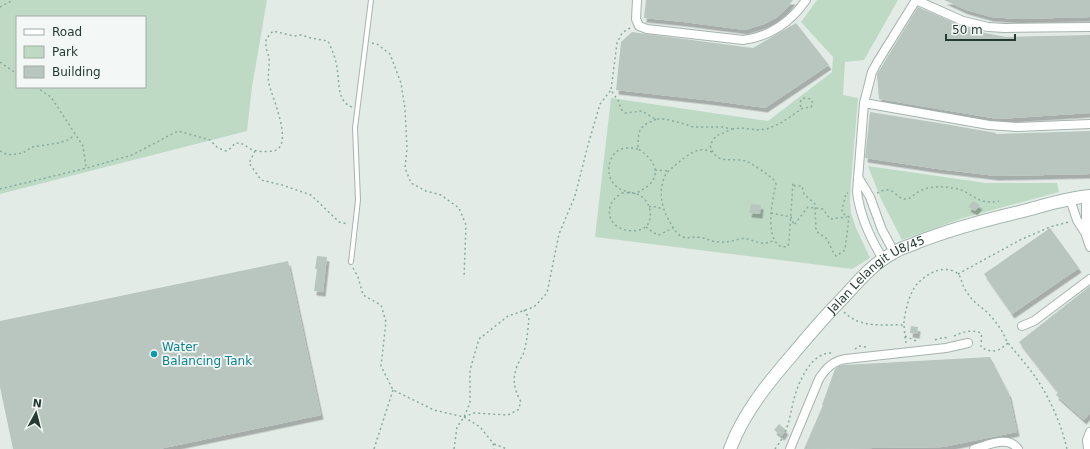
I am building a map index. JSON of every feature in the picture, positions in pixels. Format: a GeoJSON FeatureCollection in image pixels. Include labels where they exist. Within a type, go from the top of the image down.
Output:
{"type":"FeatureCollection","features":[{"type":"Feature","properties":{"kind":"street"},"geometry":{"type":"LineString","coordinates":[[637,0],[636,19],[639,26],[651,30],[743,40],[767,34],[787,22],[800,10],[806,0]]}},
{"type":"Feature","properties":{"kind":"street"},"geometry":{"type":"LineString","coordinates":[[883,259],[874,245],[867,228],[859,205],[857,192],[864,103],[874,67],[916,0],[963,21],[988,27],[1090,27]]}},
{"type":"Feature","properties":{"kind":"street"},"geometry":{"type":"LineString","coordinates":[[864,103],[989,125],[1017,127],[1090,124]]}},
{"type":"Feature","properties":{"kind":"street"},"geometry":{"type":"LineString","coordinates":[[858,177],[866,191],[882,230],[894,252]]}},
{"type":"Feature","properties":{"kind":"street"},"geometry":{"type":"LineString","coordinates":[[1086,234],[1088,196]]}},
{"type":"Feature","properties":{"kind":"street","name":"Jalan Lelangit U8/45"},"geometry":{"type":"LineString","coordinates":[[730,449],[734,437],[745,416],[775,375],[836,304],[883,259],[894,252],[933,236],[1070,199],[1088,196]]}},
{"type":"Feature","properties":{"kind":"street"},"geometry":{"type":"LineString","coordinates":[[1070,199],[1077,220],[1086,234],[1090,247]]}},
{"type":"Feature","properties":{"kind":"street"},"geometry":{"type":"LineString","coordinates":[[1022,326],[1034,321],[1090,279]]}},
{"type":"Feature","properties":{"kind":"street"},"geometry":{"type":"LineString","coordinates":[[790,449],[819,380],[829,366],[834,362],[846,359],[946,348],[968,343]]}},
{"type":"Feature","properties":{"kind":"street"},"geometry":{"type":"LineString","coordinates":[[1088,449],[1087,440],[1090,432]]}},
{"type":"Feature","properties":{"kind":"street"},"geometry":{"type":"LineString","coordinates":[[974,449],[999,442],[1014,444],[1018,449]]}},
{"type":"Feature","properties":{"kind":"lane"},"geometry":{"type":"LineString","coordinates":[[351,262],[358,200],[355,128],[371,0]]}},
{"type":"Feature","properties":{"kind":"path"},"geometry":{"type":"LineString","coordinates":[[0,7],[13,0]]}},
{"type":"Feature","properties":{"kind":"path"},"geometry":{"type":"LineString","coordinates":[[454,449],[457,427],[464,417],[470,403],[470,370],[479,339],[508,316],[534,307],[547,293],[559,234],[575,196],[600,104],[611,90],[617,42],[622,33],[631,27],[639,26]]}},
{"type":"Feature","properties":{"kind":"path"},"geometry":{"type":"LineString","coordinates":[[0,190],[132,155],[178,131],[210,140],[218,148],[226,151],[235,143],[243,143],[255,151],[274,151],[280,146],[283,138],[282,129],[268,83],[269,57],[266,49],[266,39],[273,31],[328,41],[337,68],[339,92],[344,102],[350,107],[358,108]]}},
{"type":"Feature","properties":{"kind":"path"},"geometry":{"type":"LineString","coordinates":[[366,41],[377,44],[390,54],[401,83],[405,109],[407,149],[404,168],[411,183],[426,191],[441,195],[459,208],[466,225],[464,278]]}},
{"type":"Feature","properties":{"kind":"path"},"geometry":{"type":"LineString","coordinates":[[0,62],[16,73]]}},
{"type":"Feature","properties":{"kind":"path"},"geometry":{"type":"LineString","coordinates":[[38,88],[51,97],[83,146],[86,168]]}},
{"type":"Feature","properties":{"kind":"path"},"geometry":{"type":"LineString","coordinates":[[611,90],[619,102],[621,109],[625,113],[642,111],[658,119]]}},
{"type":"Feature","properties":{"kind":"path"},"geometry":{"type":"LineString","coordinates":[[712,152],[710,145],[716,136],[741,128],[756,130],[767,129],[780,123],[803,108],[811,107],[813,104],[811,99],[804,98],[801,100],[801,108],[803,108]]}},
{"type":"Feature","properties":{"kind":"path"},"geometry":{"type":"LineString","coordinates":[[638,149],[638,133],[640,129],[650,122],[658,119],[665,119],[693,127],[722,127],[732,130]]}},
{"type":"Feature","properties":{"kind":"path"},"geometry":{"type":"LineString","coordinates":[[0,151],[8,155],[23,153],[32,147],[68,140],[75,134]]}},
{"type":"Feature","properties":{"kind":"path"},"geometry":{"type":"LineString","coordinates":[[638,149],[629,148],[620,150],[612,158],[609,166],[610,177],[613,184],[621,190],[636,194],[643,197],[647,202],[649,207],[649,222],[646,227],[637,231],[621,229],[615,225],[610,217],[610,209],[614,199],[622,193],[636,194],[650,184],[654,176],[655,167],[650,158],[638,149]]}},
{"type":"Feature","properties":{"kind":"path"},"geometry":{"type":"LineString","coordinates":[[774,240],[762,244],[745,239],[729,242],[717,242],[706,238],[683,237],[673,228],[662,204],[662,190],[666,175],[672,167],[690,153],[705,149],[712,152],[719,159],[736,159],[749,162],[772,178],[776,184],[771,214],[774,240],[779,246],[788,246],[793,183],[795,186],[802,186],[804,194],[815,204],[816,231],[827,239],[836,256],[845,250],[848,217]]}},
{"type":"Feature","properties":{"kind":"path"},"geometry":{"type":"LineString","coordinates":[[255,151],[249,163],[261,180],[282,185],[311,195],[339,222],[354,225]]}},
{"type":"Feature","properties":{"kind":"path"},"geometry":{"type":"LineString","coordinates":[[655,170],[669,171]]}},
{"type":"Feature","properties":{"kind":"path"},"geometry":{"type":"LineString","coordinates":[[866,191],[873,194],[889,190],[902,199],[908,199],[919,191],[927,188],[947,187],[958,189],[982,201],[999,201]]}},
{"type":"Feature","properties":{"kind":"path"},"geometry":{"type":"LineString","coordinates":[[848,217],[842,213],[846,193],[857,192]]}},
{"type":"Feature","properties":{"kind":"path"},"geometry":{"type":"LineString","coordinates":[[649,207],[652,206],[664,209]]}},
{"type":"Feature","properties":{"kind":"path"},"geometry":{"type":"LineString","coordinates":[[791,217],[794,224],[808,207],[824,209],[830,219],[848,217]]}},
{"type":"Feature","properties":{"kind":"path"},"geometry":{"type":"LineString","coordinates":[[771,214],[791,217]]}},
{"type":"Feature","properties":{"kind":"path"},"geometry":{"type":"LineString","coordinates":[[958,274],[1020,240],[1050,227],[1077,220]]}},
{"type":"Feature","properties":{"kind":"path"},"geometry":{"type":"LineString","coordinates":[[646,227],[659,235],[673,228]]}},
{"type":"Feature","properties":{"kind":"path"},"geometry":{"type":"LineString","coordinates":[[351,262],[358,277],[363,295],[381,305],[386,322],[381,366],[393,390],[434,410],[464,417],[480,427],[493,444],[494,449]]}},
{"type":"Feature","properties":{"kind":"path"},"geometry":{"type":"LineString","coordinates":[[907,352],[904,325],[905,315],[909,298],[916,285],[926,276],[944,269],[951,270],[958,274],[962,279],[962,284],[965,290],[971,298],[983,307],[996,322],[1008,342],[1042,387],[1058,421],[1066,449]]}},
{"type":"Feature","properties":{"kind":"path"},"geometry":{"type":"LineString","coordinates":[[836,304],[848,316],[862,323],[872,325],[904,325]]}},
{"type":"Feature","properties":{"kind":"path"},"geometry":{"type":"LineString","coordinates":[[464,417],[474,413],[508,416],[518,410],[521,402],[516,394],[514,382],[528,332],[529,318],[524,310]]}},
{"type":"Feature","properties":{"kind":"path"},"geometry":{"type":"LineString","coordinates":[[374,449],[393,390]]}},
{"type":"Feature","properties":{"kind":"path"},"geometry":{"type":"LineString","coordinates":[[493,444],[507,449]]}},
{"type":"Feature","properties":{"kind":"green space"},"geometry":{"type":"Polygon","coordinates":[[[0,0],[267,0],[252,87],[247,131],[0,194],[0,0]]]}},
{"type":"Feature","properties":{"kind":"green space"},"geometry":{"type":"Polygon","coordinates":[[[817,0],[898,0],[864,60],[845,62],[843,95],[858,98],[851,181],[851,213],[856,228],[870,258],[852,269],[595,237],[611,98],[768,121],[832,72],[833,57],[801,22],[817,0]]]}},
{"type":"Feature","properties":{"kind":"green space"},"geometry":{"type":"Polygon","coordinates":[[[868,166],[986,183],[1057,183],[1059,192],[963,218],[902,240],[881,199],[868,166]]]}},
{"type":"Feature","properties":{"kind":"building"},"geometry":{"type":"Polygon","coordinates":[[[646,0],[793,0],[776,18],[764,24],[745,30],[644,18],[646,0]]]}},
{"type":"Feature","properties":{"kind":"building"},"geometry":{"type":"Polygon","coordinates":[[[944,0],[1090,0],[1090,17],[1019,19],[991,17],[966,10],[944,0]]]}},
{"type":"Feature","properties":{"kind":"building"},"geometry":{"type":"Polygon","coordinates":[[[918,7],[962,26],[985,33],[1006,37],[1090,35],[1090,113],[998,119],[879,99],[877,74],[918,7]]]}},
{"type":"Feature","properties":{"kind":"building"},"geometry":{"type":"Polygon","coordinates":[[[796,23],[829,65],[765,108],[616,90],[621,42],[632,32],[753,48],[796,23]]]}},
{"type":"Feature","properties":{"kind":"building"},"geometry":{"type":"Polygon","coordinates":[[[870,112],[996,134],[1090,131],[1090,174],[996,176],[865,158],[870,112]]]}},
{"type":"Feature","properties":{"kind":"building"},"geometry":{"type":"Polygon","coordinates":[[[973,201],[980,205],[975,211],[968,207],[973,201]]]}},
{"type":"Feature","properties":{"kind":"building"},"geometry":{"type":"Polygon","coordinates":[[[751,204],[761,205],[760,214],[749,213],[751,204]]]}},
{"type":"Feature","properties":{"kind":"building"},"geometry":{"type":"Polygon","coordinates":[[[1050,228],[1079,268],[1012,314],[984,274],[1050,228]]]}},
{"type":"Feature","properties":{"kind":"building"},"geometry":{"type":"Polygon","coordinates":[[[317,256],[327,257],[323,292],[314,291],[317,256]]]}},
{"type":"Feature","properties":{"kind":"building","name":"Water Balancing Tank"},"geometry":{"type":"Polygon","coordinates":[[[288,261],[321,415],[159,449],[13,449],[0,387],[0,321],[288,261]]]}},
{"type":"Feature","properties":{"kind":"building"},"geometry":{"type":"Polygon","coordinates":[[[1090,286],[1090,413],[1084,420],[1056,395],[1058,392],[1019,342],[1090,286]]]}},
{"type":"Feature","properties":{"kind":"building"},"geometry":{"type":"Polygon","coordinates":[[[911,326],[918,327],[917,334],[910,333],[911,326]]]}},
{"type":"Feature","properties":{"kind":"building"},"geometry":{"type":"Polygon","coordinates":[[[990,357],[1009,394],[1017,432],[943,447],[804,449],[823,405],[835,369],[839,366],[990,357]]]}},
{"type":"Feature","properties":{"kind":"building"},"geometry":{"type":"Polygon","coordinates":[[[779,424],[786,430],[782,436],[774,430],[779,424]]]}},
{"type":"Feature","properties":{"kind":"place","name":"Water Balancing Tank"},"geometry":{"type":"Point","coordinates":[154,354]}}]}
